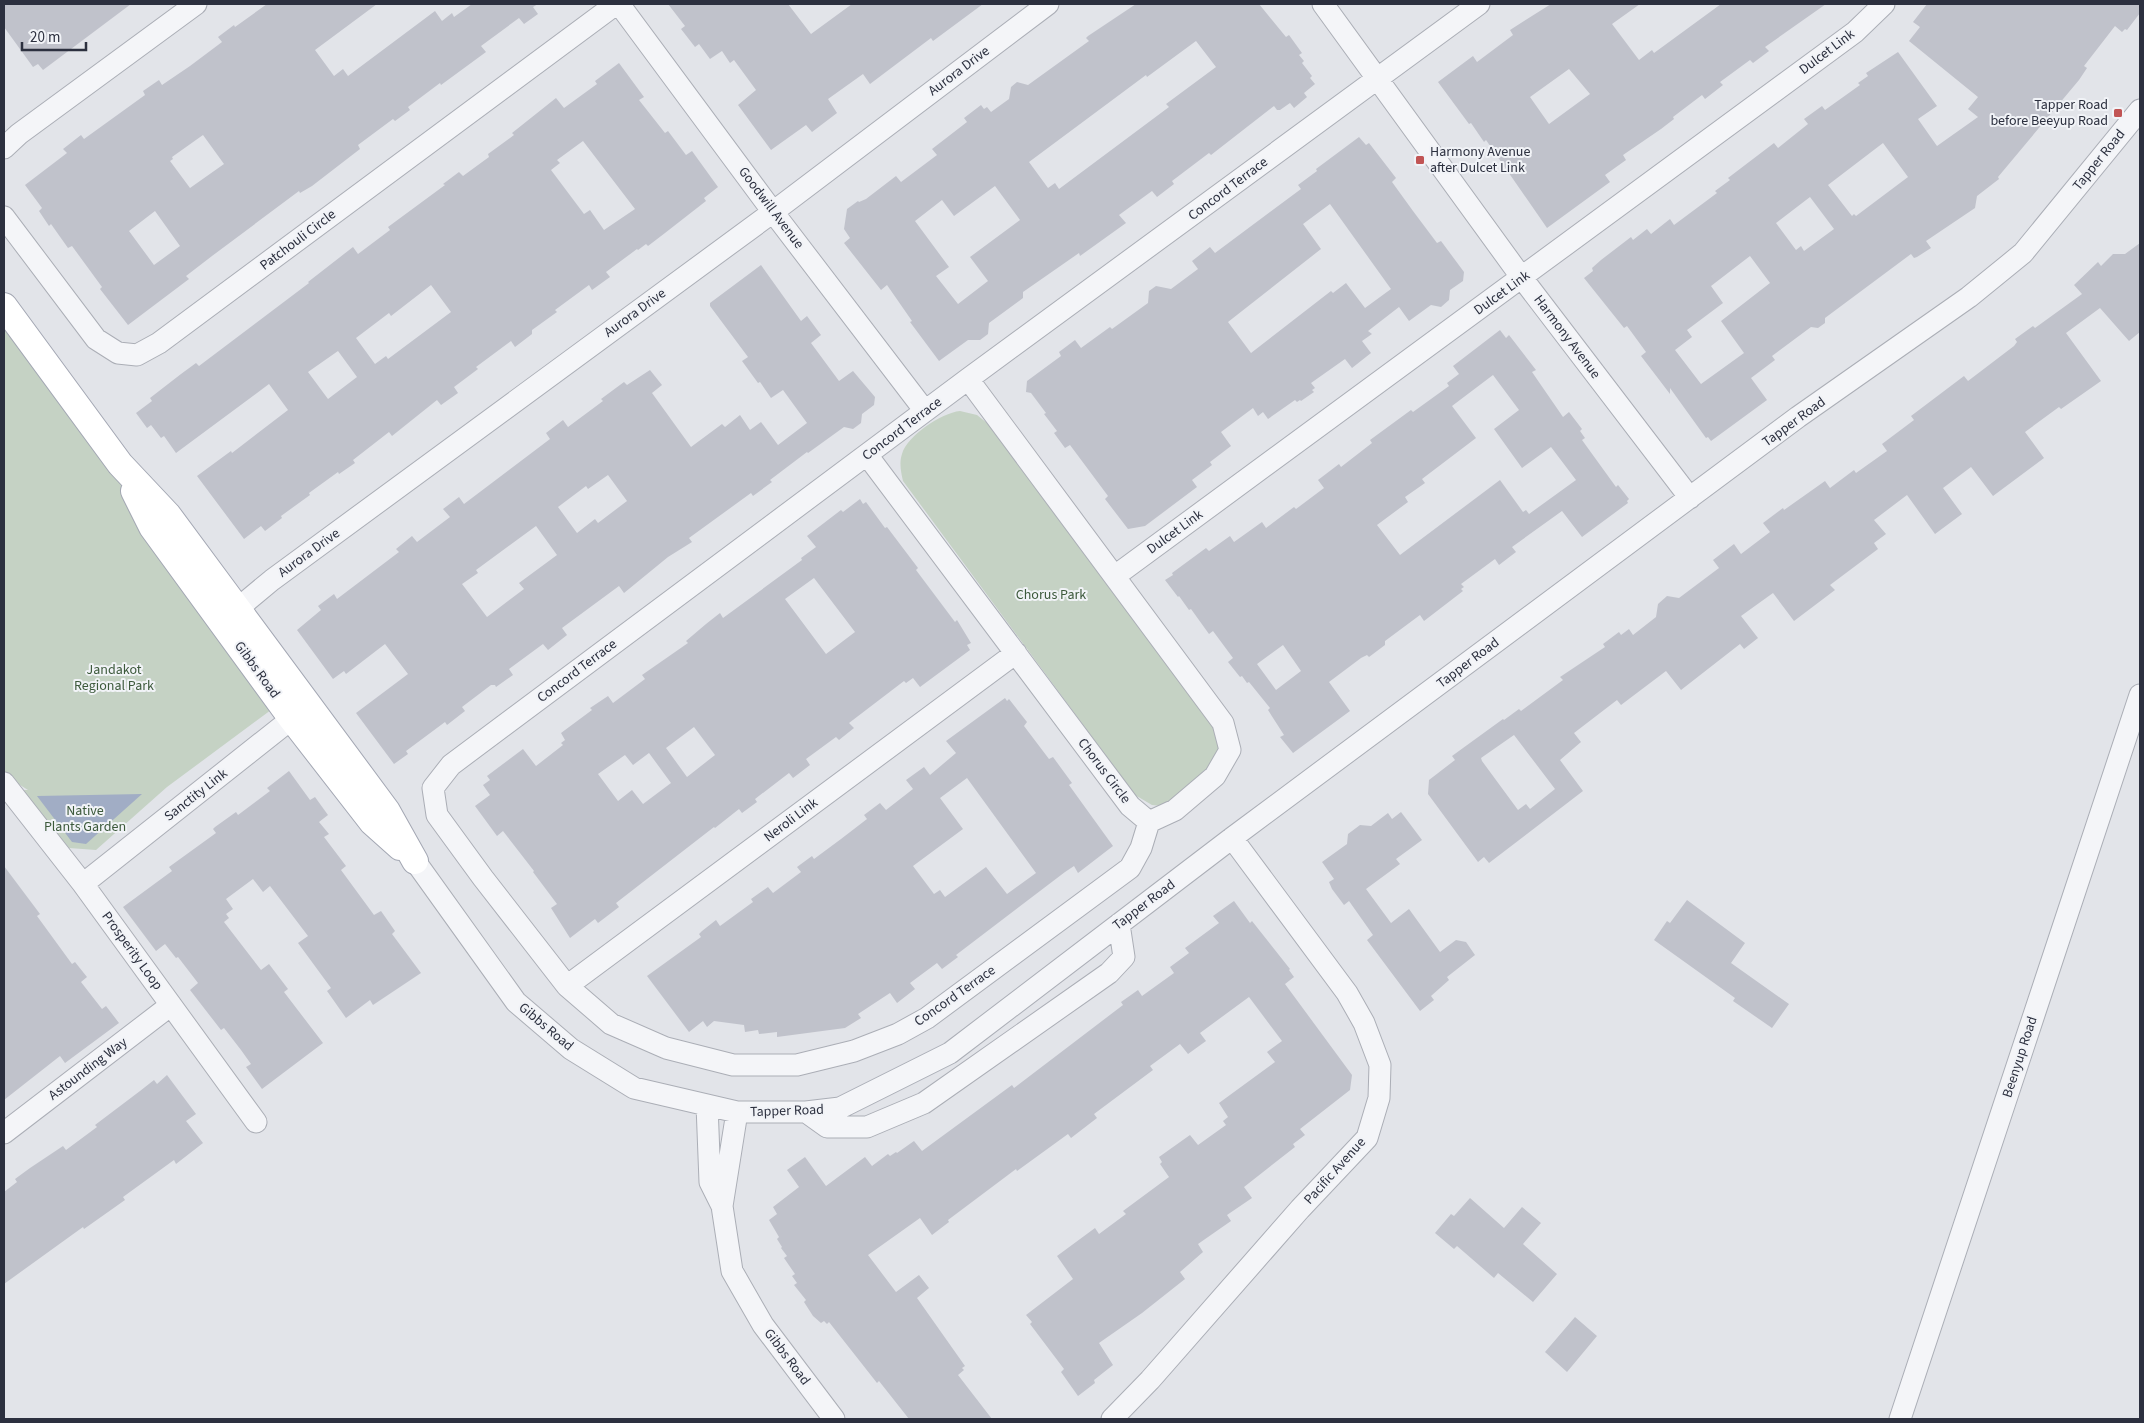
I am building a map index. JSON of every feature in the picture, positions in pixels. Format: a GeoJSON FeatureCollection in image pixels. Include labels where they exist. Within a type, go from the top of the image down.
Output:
{"type":"FeatureCollection","features":[{"type":"Feature","properties":{"kind":"main road","name":"Gibbs Road"},"geometry":{"type":"LineString","coordinates":[[4,306],[120,464],[168,516],[229,615],[300,712],[387,811],[415,861]]}},
{"type":"Feature","properties":{"kind":"street"},"geometry":{"type":"LineString","coordinates":[[4,148],[19,134],[196,4]]}},
{"type":"Feature","properties":{"kind":"street","name":"Goodwill Avenue"},"geometry":{"type":"LineString","coordinates":[[618,4],[773,212],[925,411]]}},
{"type":"Feature","properties":{"kind":"street","name":"Patchouli Circle"},"geometry":{"type":"LineString","coordinates":[[4,217],[96,339],[118,353],[137,355],[159,342],[618,4]]}},
{"type":"Feature","properties":{"kind":"street","name":"Aurora Drive"},"geometry":{"type":"LineString","coordinates":[[229,615],[272,580],[773,212],[1048,4]]}},
{"type":"Feature","properties":{"kind":"street","name":"Harmony Avenue"},"geometry":{"type":"LineString","coordinates":[[1323,4],[1378,77],[1522,278],[1690,498]]}},
{"type":"Feature","properties":{"kind":"street","name":"Concord Terrace"},"geometry":{"type":"LineString","coordinates":[[1149,822],[1141,848],[1130,868],[927,1018],[898,1034],[854,1051],[797,1065],[733,1065],[666,1048],[611,1024],[567,986],[483,878],[437,815],[433,788],[451,765],[968,379],[1479,4]]}},
{"type":"Feature","properties":{"kind":"street","name":"Dulcet Link"},"geometry":{"type":"LineString","coordinates":[[1114,576],[1855,32],[1884,4]]}},
{"type":"Feature","properties":{"kind":"street","name":"Tapper Road"},"geometry":{"type":"LineString","coordinates":[[737,1112],[806,1112],[840,1108],[950,1054],[1232,838],[1798,417],[1969,297],[2022,253],[2140,110]]}},
{"type":"Feature","properties":{"kind":"street"},"geometry":{"type":"LineString","coordinates":[[968,379],[1223,723],[1230,750],[1215,776],[1175,810],[1149,822]]}},
{"type":"Feature","properties":{"kind":"street","name":"Chorus Circle"},"geometry":{"type":"LineString","coordinates":[[867,454],[1130,806],[1149,822]]}},
{"type":"Feature","properties":{"kind":"street","name":"Neroli Link"},"geometry":{"type":"LineString","coordinates":[[567,986],[1016,653]]}},
{"type":"Feature","properties":{"kind":"street","name":"Beenyup Road"},"geometry":{"type":"LineString","coordinates":[[1900,1419],[2140,695]]}},
{"type":"Feature","properties":{"kind":"street","name":"Sanctity Link"},"geometry":{"type":"LineString","coordinates":[[83,884],[300,712]]}},
{"type":"Feature","properties":{"kind":"street","name":"Prosperity Loop"},"geometry":{"type":"LineString","coordinates":[[4,783],[83,884],[256,1122]]}},
{"type":"Feature","properties":{"kind":"street","name":"Pacific Avenue"},"geometry":{"type":"LineString","coordinates":[[1112,1419],[1150,1380],[1300,1209],[1367,1138],[1379,1098],[1380,1065],[1360,1016],[1347,993],[1232,838]]}},
{"type":"Feature","properties":{"kind":"street","name":"Gibbs Road"},"geometry":{"type":"LineString","coordinates":[[415,861],[516,1002],[571,1050],[634,1088],[737,1112],[722,1206],[732,1271],[763,1325],[834,1419]]}},
{"type":"Feature","properties":{"kind":"street"},"geometry":{"type":"LineString","coordinates":[[806,1112],[827,1127],[867,1127],[924,1103],[1109,974],[1124,957],[1120,924]]}},
{"type":"Feature","properties":{"kind":"street","name":"Astounding Way"},"geometry":{"type":"LineString","coordinates":[[4,1133],[171,1005]]}},
{"type":"Feature","properties":{"kind":"street","name":"Gibbs Road"},"geometry":{"type":"LineString","coordinates":[[707,1105],[710,1182],[722,1206]]}},
{"type":"Feature","properties":{"kind":"green space","name":"Jandakot Regional Park"},"geometry":{"type":"Polygon","coordinates":[[[4,319],[103,453],[170,569],[271,710],[167,787],[96,850],[69,848],[22,790],[28,790],[4,775],[4,319]]]}},
{"type":"Feature","properties":{"kind":"green space","name":"Chorus Park"},"geometry":{"type":"Polygon","coordinates":[[[960,411],[977,415],[987,423],[1220,737],[1223,746],[1212,774],[1162,806],[1152,805],[1135,795],[903,481],[901,457],[910,440],[935,421],[960,411]]]}},
{"type":"Feature","properties":{"kind":"water"},"geometry":{"type":"Polygon","coordinates":[[[142,794],[86,844],[72,842],[37,796],[142,794]]]}},
{"type":"Feature","properties":{"kind":"building"},"geometry":{"type":"Polygon","coordinates":[[[4,4],[131,4],[43,70],[38,64],[33,67],[4,27],[4,4]]]}},
{"type":"Feature","properties":{"kind":"building"},"geometry":{"type":"Polygon","coordinates":[[[267,4],[377,4],[315,50],[334,76],[343,69],[348,76],[435,11],[442,21],[452,13],[454,17],[472,4],[538,4],[533,7],[538,14],[524,24],[519,18],[481,46],[486,52],[408,107],[410,110],[395,121],[393,119],[358,145],[360,149],[312,186],[300,193],[299,191],[212,256],[186,276],[189,279],[128,325],[100,289],[102,287],[72,246],[68,248],[51,224],[49,226],[39,211],[42,208],[25,185],[67,153],[63,149],[81,135],[84,139],[145,95],[143,91],[159,80],[162,85],[190,66],[222,42],[218,37],[234,25],[235,27],[267,4]],[[203,135],[172,157],[173,159],[170,161],[190,188],[224,164],[203,135]],[[155,211],[129,231],[154,265],[180,246],[155,211]]]}},
{"type":"Feature","properties":{"kind":"building"},"geometry":{"type":"Polygon","coordinates":[[[668,4],[788,4],[811,34],[852,4],[983,4],[933,41],[931,38],[870,84],[863,74],[828,99],[837,113],[812,132],[806,125],[771,150],[738,105],[756,90],[734,60],[730,63],[722,51],[710,59],[699,44],[695,47],[681,29],[685,26],[668,4]]]}},
{"type":"Feature","properties":{"kind":"building"},"geometry":{"type":"Polygon","coordinates":[[[1136,4],[1259,4],[1286,37],[1289,35],[1302,53],[1299,55],[1304,61],[1302,63],[1312,76],[1310,78],[1315,84],[1304,93],[1307,97],[1294,108],[1290,103],[1280,110],[1277,110],[1274,106],[1211,155],[1209,153],[1172,181],[1174,184],[1157,197],[1152,191],[1119,215],[1126,223],[1080,256],[1079,253],[1023,292],[1023,298],[989,323],[988,334],[980,340],[968,340],[939,361],[910,322],[912,321],[887,285],[881,290],[844,243],[850,238],[844,229],[847,209],[858,201],[866,199],[896,176],[901,182],[937,155],[932,149],[967,122],[964,118],[981,105],[984,109],[987,107],[991,112],[1009,99],[1011,87],[1017,82],[1028,85],[1089,41],[1086,38],[1136,4]],[[1196,41],[1147,77],[1146,75],[1029,162],[1048,188],[1055,183],[1059,189],[1169,107],[1166,104],[1216,67],[1196,41]],[[995,186],[954,216],[942,200],[915,221],[949,267],[936,276],[958,304],[988,281],[970,257],[1020,220],[995,186]]]}},
{"type":"Feature","properties":{"kind":"building"},"geometry":{"type":"Polygon","coordinates":[[[1551,4],[1640,4],[1612,24],[1639,60],[1652,50],[1654,53],[1721,4],[1826,4],[1765,47],[1769,51],[1753,63],[1750,60],[1720,82],[1723,85],[1705,99],[1702,95],[1673,117],[1674,119],[1661,129],[1623,155],[1626,160],[1605,175],[1610,182],[1547,228],[1486,140],[1484,142],[1471,123],[1469,124],[1438,82],[1473,56],[1477,62],[1513,35],[1510,30],[1551,4]],[[1569,69],[1530,97],[1549,124],[1590,94],[1569,69]]]}},
{"type":"Feature","properties":{"kind":"building"},"geometry":{"type":"Polygon","coordinates":[[[1927,4],[2140,4],[2140,13],[2127,30],[2125,29],[2122,32],[2115,26],[2084,66],[2087,68],[2079,80],[1998,177],[1999,179],[1977,196],[1975,208],[1926,241],[1931,248],[1914,258],[1911,254],[1825,318],[1825,323],[1818,328],[1811,327],[1772,356],[1775,360],[1751,378],[1767,400],[1711,441],[1708,437],[1706,438],[1670,388],[1670,394],[1641,356],[1646,352],[1627,326],[1624,328],[1584,278],[1593,271],[1592,268],[1601,260],[1631,237],[1633,240],[1647,229],[1651,234],[1670,219],[1674,225],[1717,193],[1715,191],[1730,180],[1728,178],[1774,143],[1778,148],[1808,124],[1804,119],[1822,106],[1825,110],[1860,85],[1858,83],[1868,76],[1866,73],[1898,52],[1937,106],[1918,119],[1937,146],[1978,117],[1968,109],[1978,97],[1909,41],[1920,27],[1913,22],[1927,4]],[[1883,143],[1828,185],[1852,216],[1854,214],[1856,216],[1908,177],[1883,143]],[[1810,197],[1776,223],[1796,250],[1801,246],[1804,251],[1834,229],[1810,197]],[[1750,256],[1711,286],[1723,303],[1687,330],[1692,337],[1675,350],[1701,384],[1744,353],[1721,321],[1770,283],[1750,256]]]}},
{"type":"Feature","properties":{"kind":"building"},"geometry":{"type":"Polygon","coordinates":[[[619,63],[644,97],[639,100],[665,133],[668,131],[686,155],[692,151],[718,187],[704,198],[706,201],[648,246],[646,244],[637,249],[606,272],[610,277],[592,290],[589,285],[555,310],[557,312],[532,330],[532,334],[515,347],[511,341],[476,367],[478,369],[454,387],[458,393],[441,405],[437,400],[392,436],[389,432],[353,460],[355,463],[339,474],[338,472],[309,493],[310,495],[281,516],[282,518],[265,531],[261,526],[244,539],[197,476],[231,451],[232,453],[288,410],[269,384],[176,453],[164,436],[161,438],[151,425],[147,428],[136,413],[152,401],[150,398],[181,374],[196,363],[199,366],[309,283],[353,247],[358,254],[390,230],[388,227],[445,185],[443,184],[459,172],[463,176],[489,157],[488,154],[514,135],[512,133],[556,98],[564,108],[597,84],[595,81],[619,63]],[[583,141],[557,160],[560,163],[551,170],[584,214],[590,210],[604,230],[635,209],[583,141]],[[431,285],[391,316],[389,313],[356,338],[375,364],[386,356],[388,359],[451,312],[431,285]],[[338,351],[308,372],[328,399],[357,377],[338,351]]]}},
{"type":"Feature","properties":{"kind":"building"},"geometry":{"type":"Polygon","coordinates":[[[1359,137],[1366,145],[1369,143],[1396,178],[1392,182],[1413,211],[1437,243],[1441,241],[1464,272],[1463,281],[1450,290],[1449,300],[1441,307],[1431,305],[1409,321],[1399,307],[1368,331],[1372,334],[1362,341],[1371,353],[1352,368],[1345,359],[1311,383],[1315,388],[1312,390],[1314,392],[1301,401],[1297,402],[1295,400],[1268,419],[1263,412],[1258,416],[1253,408],[1221,432],[1231,446],[1210,462],[1212,465],[1192,480],[1197,487],[1145,526],[1128,529],[1105,499],[1108,496],[1070,445],[1065,448],[1054,433],[1057,431],[1044,414],[1046,413],[1031,393],[1026,392],[1027,381],[1061,356],[1059,352],[1075,340],[1081,348],[1110,327],[1112,329],[1148,303],[1149,291],[1156,286],[1171,289],[1198,269],[1192,261],[1210,247],[1215,253],[1301,189],[1298,185],[1317,171],[1316,169],[1359,137]],[[1330,204],[1303,224],[1321,249],[1228,322],[1251,353],[1331,291],[1333,293],[1346,283],[1365,308],[1391,289],[1330,204]]]}},
{"type":"Feature","properties":{"kind":"building"},"geometry":{"type":"Polygon","coordinates":[[[2140,243],[2140,332],[2129,341],[2100,308],[2066,333],[2101,381],[2061,409],[2059,407],[2025,432],[2044,458],[1993,496],[1971,467],[1943,488],[1962,514],[1935,534],[1907,495],[1874,520],[1886,534],[1874,543],[1878,549],[1830,585],[1835,590],[1794,621],[1773,593],[1741,616],[1758,638],[1744,649],[1740,644],[1681,690],[1666,671],[1621,705],[1617,700],[1574,733],[1581,742],[1560,760],[1583,791],[1489,863],[1484,857],[1478,862],[1428,794],[1429,780],[1455,760],[1452,756],[1503,719],[1519,709],[1521,711],[1563,680],[1560,677],[1605,647],[1603,644],[1619,632],[1621,635],[1629,629],[1633,635],[1656,617],[1658,604],[1667,596],[1679,598],[1719,568],[1713,560],[1734,544],[1741,554],[1770,532],[1763,523],[1783,508],[1784,510],[1825,481],[1830,488],[1854,470],[1856,473],[1887,451],[1882,444],[1914,420],[1911,416],[1964,376],[1968,381],[2014,346],[2017,342],[2015,339],[2033,326],[2035,328],[2082,294],[2074,285],[2098,262],[2101,266],[2113,254],[2125,254],[2140,243]],[[1514,735],[1481,758],[1518,810],[1526,804],[1530,809],[1555,789],[1514,735]]]}},
{"type":"Feature","properties":{"kind":"building"},"geometry":{"type":"Polygon","coordinates":[[[761,265],[801,321],[807,316],[821,335],[811,343],[839,381],[853,371],[875,397],[874,405],[862,414],[861,423],[853,429],[844,427],[807,452],[770,480],[772,482],[753,496],[751,493],[689,538],[692,542],[668,557],[624,593],[619,586],[562,628],[567,635],[548,650],[543,644],[509,669],[513,675],[496,687],[491,685],[462,707],[465,711],[447,725],[445,722],[406,751],[408,754],[394,764],[356,713],[408,674],[385,644],[346,674],[344,671],[333,679],[297,630],[321,610],[318,606],[334,594],[337,599],[399,552],[396,549],[412,536],[417,542],[450,517],[443,509],[459,497],[464,504],[550,439],[546,433],[563,420],[568,427],[603,401],[601,399],[624,382],[627,385],[650,370],[662,385],[652,393],[691,447],[722,424],[725,427],[740,415],[750,430],[761,422],[778,445],[807,423],[783,390],[771,398],[760,382],[758,383],[742,361],[748,357],[710,306],[710,303],[761,265]],[[608,475],[588,489],[586,486],[558,507],[577,533],[595,519],[598,523],[627,501],[608,475]],[[536,526],[476,570],[478,573],[462,584],[487,617],[524,589],[519,583],[557,555],[536,526]]]}},
{"type":"Feature","properties":{"kind":"building"},"geometry":{"type":"Polygon","coordinates":[[[1500,330],[1506,338],[1509,335],[1536,370],[1532,372],[1563,417],[1569,412],[1582,429],[1580,431],[1585,438],[1582,440],[1616,487],[1618,485],[1629,499],[1628,503],[1582,537],[1562,511],[1512,547],[1516,552],[1499,565],[1495,559],[1461,584],[1464,587],[1461,589],[1463,591],[1424,621],[1420,615],[1385,641],[1385,645],[1369,657],[1367,655],[1361,658],[1329,682],[1350,711],[1293,753],[1280,737],[1284,735],[1268,710],[1270,708],[1249,682],[1247,683],[1242,676],[1240,677],[1228,662],[1233,658],[1213,631],[1209,634],[1191,609],[1189,610],[1165,580],[1206,548],[1209,551],[1230,536],[1234,542],[1262,522],[1266,528],[1294,507],[1296,509],[1324,488],[1318,480],[1339,464],[1341,467],[1372,443],[1370,440],[1411,410],[1413,412],[1449,386],[1447,383],[1459,374],[1453,366],[1500,330]],[[1493,375],[1452,406],[1476,438],[1422,479],[1425,483],[1405,497],[1408,502],[1377,525],[1400,555],[1500,480],[1523,512],[1526,510],[1529,514],[1576,480],[1551,447],[1522,468],[1494,429],[1519,410],[1493,375]],[[1283,645],[1257,664],[1276,690],[1301,671],[1283,645]]]}},
{"type":"Feature","properties":{"kind":"building"},"geometry":{"type":"Polygon","coordinates":[[[860,499],[863,504],[866,502],[918,568],[916,570],[955,622],[957,620],[971,643],[967,645],[970,650],[920,687],[913,678],[906,683],[904,681],[849,723],[854,728],[839,740],[836,737],[806,759],[810,765],[793,778],[789,773],[755,799],[757,802],[742,813],[739,809],[714,827],[616,903],[619,907],[598,923],[595,919],[570,938],[551,908],[557,904],[534,871],[503,831],[497,836],[475,806],[490,795],[483,785],[490,780],[487,776],[523,749],[536,766],[563,745],[561,743],[565,740],[561,733],[592,710],[590,708],[608,696],[613,703],[645,679],[642,675],[688,643],[686,641],[720,613],[723,618],[802,560],[801,558],[816,547],[807,536],[841,510],[843,512],[860,499]],[[814,578],[785,599],[826,654],[855,632],[814,578]],[[694,727],[666,748],[687,777],[715,755],[694,727]],[[649,753],[633,765],[625,755],[598,774],[618,801],[632,790],[643,804],[671,783],[649,753]]]}},
{"type":"Feature","properties":{"kind":"building"},"geometry":{"type":"Polygon","coordinates":[[[1005,698],[1007,701],[1009,699],[1027,722],[1024,726],[1049,759],[1053,757],[1072,783],[1069,785],[1113,846],[1078,873],[1074,866],[1065,872],[956,955],[958,957],[942,969],[937,963],[910,983],[915,989],[897,1003],[890,993],[858,1014],[861,1018],[845,1028],[777,1037],[777,1032],[759,1034],[758,1030],[745,1032],[744,1025],[714,1021],[707,1027],[703,1021],[689,1032],[647,976],[701,937],[699,934],[716,920],[720,926],[753,902],[751,899],[768,887],[773,893],[801,872],[797,867],[812,856],[814,859],[867,819],[864,815],[880,803],[886,810],[913,789],[906,780],[924,767],[930,775],[956,753],[946,741],[1005,698]],[[967,778],[940,798],[963,829],[913,866],[934,894],[940,890],[945,897],[986,867],[1007,894],[1036,873],[967,778]]]}},
{"type":"Feature","properties":{"kind":"building"},"geometry":{"type":"Polygon","coordinates":[[[289,771],[310,800],[315,797],[328,815],[319,822],[329,834],[324,837],[346,866],[341,870],[374,915],[381,911],[395,931],[392,934],[421,973],[373,1005],[370,1000],[346,1018],[327,991],[331,988],[298,943],[308,936],[270,886],[263,892],[253,879],[226,899],[233,909],[226,914],[229,918],[224,922],[261,970],[269,964],[288,989],[284,992],[323,1043],[262,1089],[246,1067],[251,1064],[241,1050],[224,1028],[221,1030],[190,990],[198,983],[178,957],[176,958],[165,944],[156,951],[123,907],[172,871],[169,867],[216,833],[213,829],[215,827],[236,812],[238,815],[270,791],[267,788],[289,771]]]}},
{"type":"Feature","properties":{"kind":"building"},"geometry":{"type":"Polygon","coordinates":[[[1401,812],[1422,840],[1396,859],[1400,864],[1366,889],[1391,923],[1409,909],[1440,952],[1456,940],[1466,942],[1475,955],[1447,977],[1449,980],[1431,996],[1434,1000],[1420,1011],[1367,940],[1373,935],[1349,901],[1344,905],[1332,889],[1329,882],[1334,879],[1322,862],[1347,844],[1348,834],[1360,825],[1371,826],[1388,813],[1392,819],[1401,812]]]}},
{"type":"Feature","properties":{"kind":"building"},"geometry":{"type":"Polygon","coordinates":[[[4,866],[40,914],[37,916],[72,964],[75,962],[87,977],[81,982],[102,1009],[106,1006],[119,1023],[65,1063],[60,1056],[4,1100],[4,866]]]}},
{"type":"Feature","properties":{"kind":"building"},"geometry":{"type":"Polygon","coordinates":[[[1687,900],[1745,943],[1731,963],[1789,1004],[1772,1028],[1733,1001],[1735,998],[1654,940],[1667,921],[1670,923],[1687,900]]]}},
{"type":"Feature","properties":{"kind":"building"},"geometry":{"type":"Polygon","coordinates":[[[1234,901],[1250,923],[1252,921],[1290,969],[1294,977],[1285,984],[1352,1075],[1350,1090],[1300,1129],[1305,1135],[1293,1144],[1295,1147],[1244,1187],[1252,1198],[1227,1215],[1231,1221],[1198,1244],[1203,1252],[1180,1272],[1185,1279],[1142,1313],[1099,1343],[1113,1365],[1094,1380],[1095,1383],[1078,1396],[1061,1372],[1064,1369],[1030,1324],[1032,1322],[1026,1315],[1073,1279],[1057,1256],[1095,1228],[1099,1234],[1126,1214],[1123,1211],[1169,1177],[1160,1164],[1162,1162],[1159,1157],[1190,1135],[1198,1145],[1226,1125],[1223,1121],[1228,1117],[1219,1103],[1275,1062],[1267,1052],[1282,1041],[1249,997],[1200,1033],[1206,1041],[1188,1054],[1180,1044],[1150,1066],[1153,1070],[1094,1114],[1097,1118],[1071,1138],[1068,1134],[1017,1171],[1016,1169],[948,1220],[949,1222],[932,1235],[920,1218],[868,1255],[896,1292],[919,1275],[929,1288],[917,1298],[965,1366],[962,1368],[964,1370],[958,1375],[992,1419],[909,1419],[879,1381],[877,1383],[829,1322],[827,1324],[824,1321],[821,1323],[813,1316],[804,1302],[806,1300],[794,1285],[797,1283],[792,1276],[795,1274],[784,1258],[787,1256],[781,1248],[777,1239],[779,1237],[769,1220],[777,1214],[773,1207],[799,1187],[787,1170],[805,1157],[826,1186],[865,1157],[872,1166],[888,1154],[890,1156],[897,1153],[914,1141],[922,1151],[1012,1085],[1014,1088],[1123,1005],[1121,1002],[1138,990],[1142,996],[1174,973],[1170,967],[1189,953],[1185,948],[1219,923],[1213,916],[1234,901]]]}},
{"type":"Feature","properties":{"kind":"building"},"geometry":{"type":"Polygon","coordinates":[[[167,1075],[196,1114],[186,1121],[203,1143],[176,1164],[174,1160],[123,1197],[125,1200],[84,1229],[83,1227],[4,1284],[4,1192],[17,1182],[15,1179],[30,1168],[63,1146],[66,1150],[97,1127],[95,1125],[154,1080],[157,1084],[167,1075]]]}},
{"type":"Feature","properties":{"kind":"building"},"geometry":{"type":"Polygon","coordinates":[[[1470,1198],[1504,1228],[1522,1207],[1541,1223],[1523,1244],[1557,1274],[1533,1302],[1498,1273],[1494,1278],[1457,1246],[1454,1249],[1435,1233],[1451,1214],[1454,1216],[1470,1198]]]}},
{"type":"Feature","properties":{"kind":"building"},"geometry":{"type":"Polygon","coordinates":[[[1575,1317],[1597,1336],[1567,1372],[1545,1352],[1575,1317]]]}},
{"type":"Feature","properties":{"kind":"place","name":"Tapper Road before Beeyup Road"},"geometry":{"type":"Point","coordinates":[2118,113]}},
{"type":"Feature","properties":{"kind":"place","name":"Harmony Avenue after Dulcet Link"},"geometry":{"type":"Point","coordinates":[1420,160]}},
{"type":"Feature","properties":{"kind":"park label","name":"Native Plants Garden"},"geometry":{"type":"Point","coordinates":[85,820]}}]}
